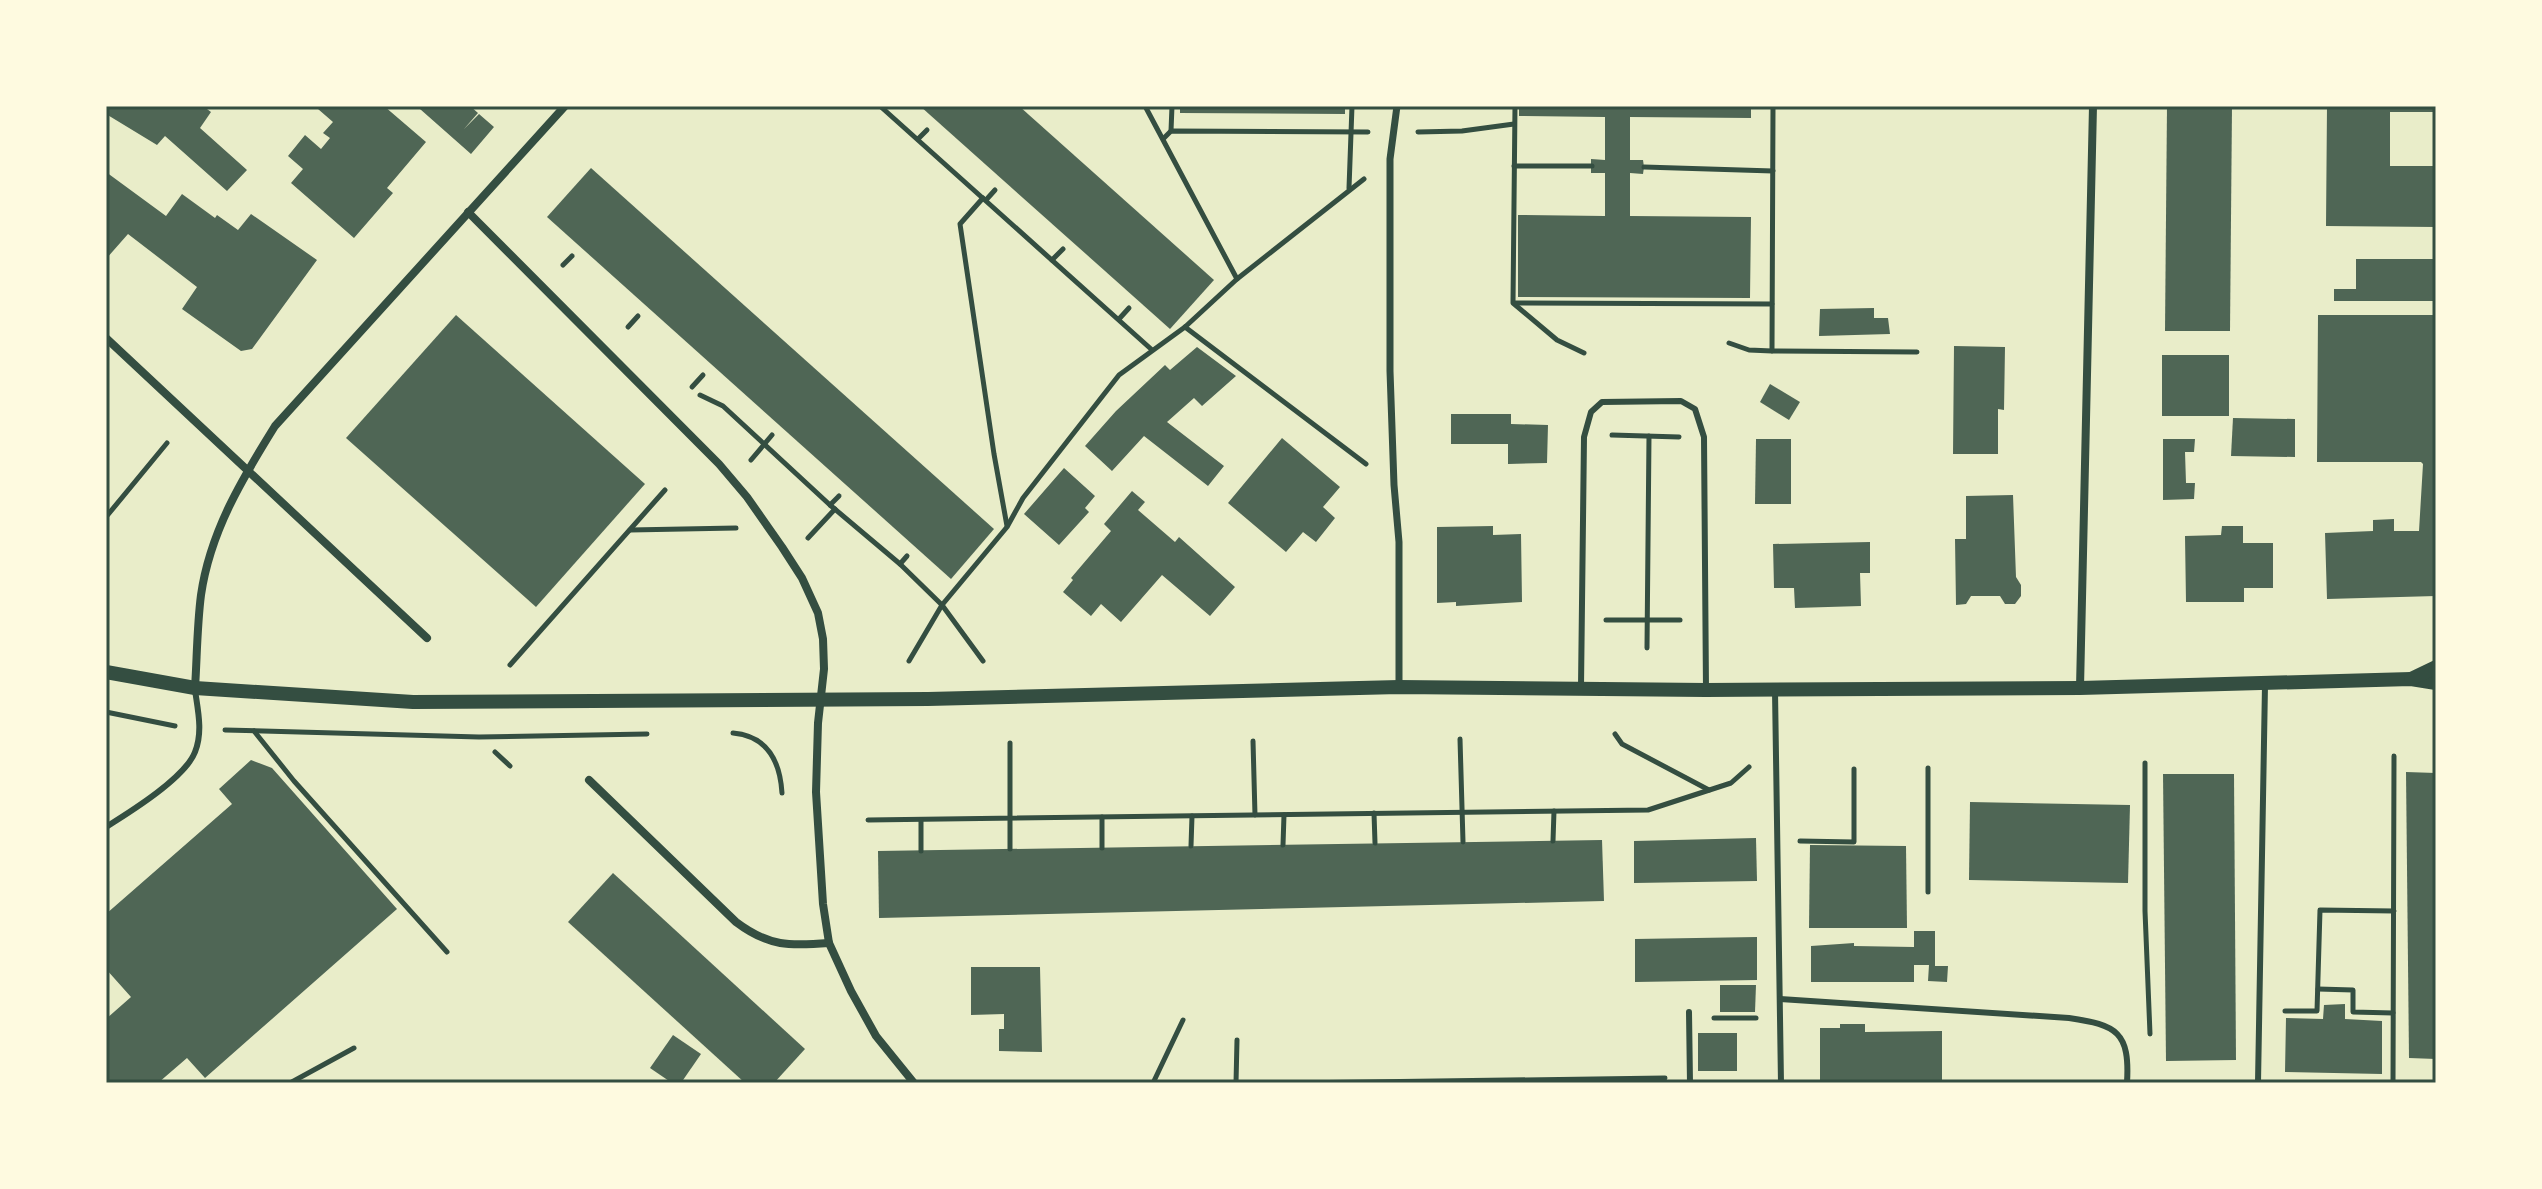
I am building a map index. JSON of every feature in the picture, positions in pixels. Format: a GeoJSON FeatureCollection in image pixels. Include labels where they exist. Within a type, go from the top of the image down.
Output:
{"type":"FeatureCollection","features":[{"type":"Feature","properties":{"kind":"street"},"geometry":{"type":"LineString","coordinates":[[195,688],[201,595],[209,557],[223,518],[275,426],[565,106]]}},
{"type":"Feature","properties":{"kind":"street"},"geometry":{"type":"LineString","coordinates":[[1397,106],[1390,159],[1390,371],[1399,542],[1399,687]]}},
{"type":"Feature","properties":{"kind":"street"},"geometry":{"type":"LineString","coordinates":[[2080,688],[2093,106]]}},
{"type":"Feature","properties":{"kind":"street"},"geometry":{"type":"LineString","coordinates":[[468,212],[719,464],[747,497],[802,578],[818,613],[823,639],[816,792],[823,904],[829,943],[876,1036],[914,1083]]}},
{"type":"Feature","properties":{"kind":"street"},"geometry":{"type":"LineString","coordinates":[[106,338],[427,638]]}},
{"type":"Feature","properties":{"kind":"street"},"geometry":{"type":"LineString","coordinates":[[2411,679],[2436,667]]}},
{"type":"Feature","properties":{"kind":"street"},"geometry":{"type":"LineString","coordinates":[[106,672],[195,688],[413,702],[928,699],[1399,687],[1706,690],[2080,688],[2411,679],[2436,683]]}},
{"type":"Feature","properties":{"kind":"street"},"geometry":{"type":"LineString","coordinates":[[589,780],[749,932],[777,944],[829,943]]}},
{"type":"Feature","properties":{"kind":"lane"},"geometry":{"type":"LineString","coordinates":[[1581,689],[1584,437],[1591,412],[1602,402],[1681,401],[1695,409],[1704,437],[1706,690]]}},
{"type":"Feature","properties":{"kind":"lane"},"geometry":{"type":"LineString","coordinates":[[2258,1083],[2265,685]]}},
{"type":"Feature","properties":{"kind":"lane"},"geometry":{"type":"LineString","coordinates":[[106,827],[162,790],[194,755],[200,729],[195,688]]}},
{"type":"Feature","properties":{"kind":"lane"},"geometry":{"type":"LineString","coordinates":[[1775,689],[1781,1083]]}},
{"type":"Feature","properties":{"kind":"lane"},"geometry":{"type":"LineString","coordinates":[[1780,999],[2069,1018],[2101,1023],[2120,1035],[2127,1052],[2127,1083]]}},
{"type":"Feature","properties":{"kind":"lane"},"geometry":{"type":"LineString","coordinates":[[1689,1015],[1690,1080]]}},
{"type":"Feature","properties":{"kind":"path"},"geometry":{"type":"LineString","coordinates":[[880,106],[1151,349]]}},
{"type":"Feature","properties":{"kind":"path"},"geometry":{"type":"LineString","coordinates":[[1145,106],[1237,279]]}},
{"type":"Feature","properties":{"kind":"path"},"geometry":{"type":"LineString","coordinates":[[1164,138],[1171,131],[1172,106]]}},
{"type":"Feature","properties":{"kind":"path"},"geometry":{"type":"LineString","coordinates":[[1349,189],[1352,106]]}},
{"type":"Feature","properties":{"kind":"path"},"geometry":{"type":"LineString","coordinates":[[1513,303],[1515,106]]}},
{"type":"Feature","properties":{"kind":"path"},"geometry":{"type":"LineString","coordinates":[[1772,351],[1773,106]]}},
{"type":"Feature","properties":{"kind":"path"},"geometry":{"type":"LineString","coordinates":[[1171,131],[1462,131],[1514,124]]}},
{"type":"Feature","properties":{"kind":"path"},"geometry":{"type":"LineString","coordinates":[[918,139],[927,130]]}},
{"type":"Feature","properties":{"kind":"path"},"geometry":{"type":"LineString","coordinates":[[909,661],[942,605],[1007,527],[1023,498],[1119,375],[1185,327],[1237,279],[1390,159]]}},
{"type":"Feature","properties":{"kind":"path"},"geometry":{"type":"LineString","coordinates":[[1514,166],[1592,166]]}},
{"type":"Feature","properties":{"kind":"path"},"geometry":{"type":"LineString","coordinates":[[1644,167],[1773,171]]}},
{"type":"Feature","properties":{"kind":"path"},"geometry":{"type":"LineString","coordinates":[[995,190],[960,224],[1007,527]]}},
{"type":"Feature","properties":{"kind":"path"},"geometry":{"type":"LineString","coordinates":[[1052,260],[1063,249]]}},
{"type":"Feature","properties":{"kind":"path"},"geometry":{"type":"LineString","coordinates":[[563,265],[572,256]]}},
{"type":"Feature","properties":{"kind":"path"},"geometry":{"type":"LineString","coordinates":[[1513,303],[1772,304]]}},
{"type":"Feature","properties":{"kind":"path"},"geometry":{"type":"LineString","coordinates":[[1513,303],[1557,340],[1584,353]]}},
{"type":"Feature","properties":{"kind":"path"},"geometry":{"type":"LineString","coordinates":[[1119,319],[1129,308]]}},
{"type":"Feature","properties":{"kind":"path"},"geometry":{"type":"LineString","coordinates":[[628,327],[638,316]]}},
{"type":"Feature","properties":{"kind":"path"},"geometry":{"type":"LineString","coordinates":[[1185,327],[1394,485]]}},
{"type":"Feature","properties":{"kind":"path"},"geometry":{"type":"LineString","coordinates":[[1729,343],[1749,350],[1917,352]]}},
{"type":"Feature","properties":{"kind":"path"},"geometry":{"type":"LineString","coordinates":[[692,387],[703,375]]}},
{"type":"Feature","properties":{"kind":"path"},"geometry":{"type":"LineString","coordinates":[[700,395],[723,406],[900,564],[942,605],[983,661]]}},
{"type":"Feature","properties":{"kind":"path"},"geometry":{"type":"LineString","coordinates":[[751,460],[772,435]]}},
{"type":"Feature","properties":{"kind":"path"},"geometry":{"type":"LineString","coordinates":[[1612,435],[1687,437]]}},
{"type":"Feature","properties":{"kind":"path"},"geometry":{"type":"LineString","coordinates":[[1647,648],[1649,436]]}},
{"type":"Feature","properties":{"kind":"path"},"geometry":{"type":"LineString","coordinates":[[106,517],[167,443]]}},
{"type":"Feature","properties":{"kind":"path"},"geometry":{"type":"LineString","coordinates":[[510,665],[665,490]]}},
{"type":"Feature","properties":{"kind":"path"},"geometry":{"type":"LineString","coordinates":[[808,539],[839,496]]}},
{"type":"Feature","properties":{"kind":"path"},"geometry":{"type":"LineString","coordinates":[[630,530],[737,528]]}},
{"type":"Feature","properties":{"kind":"path"},"geometry":{"type":"LineString","coordinates":[[900,564],[907,556]]}},
{"type":"Feature","properties":{"kind":"path"},"geometry":{"type":"LineString","coordinates":[[1581,620],[1706,620]]}},
{"type":"Feature","properties":{"kind":"path"},"geometry":{"type":"LineString","coordinates":[[254,731],[294,781],[447,952]]}},
{"type":"Feature","properties":{"kind":"path"},"geometry":{"type":"LineString","coordinates":[[1615,734],[1622,744],[1710,790]]}},
{"type":"Feature","properties":{"kind":"path"},"geometry":{"type":"LineString","coordinates":[[1460,739],[1463,842]]}},
{"type":"Feature","properties":{"kind":"path"},"geometry":{"type":"LineString","coordinates":[[1253,741],[1255,815]]}},
{"type":"Feature","properties":{"kind":"path"},"geometry":{"type":"LineString","coordinates":[[1010,743],[1010,849]]}},
{"type":"Feature","properties":{"kind":"path"},"geometry":{"type":"LineString","coordinates":[[495,752],[510,766]]}},
{"type":"Feature","properties":{"kind":"path"},"geometry":{"type":"LineString","coordinates":[[2393,1083],[2394,756]]}},
{"type":"Feature","properties":{"kind":"path"},"geometry":{"type":"LineString","coordinates":[[2145,763],[2145,911],[2150,1043]]}},
{"type":"Feature","properties":{"kind":"path"},"geometry":{"type":"LineString","coordinates":[[868,820],[1648,810],[1731,783],[1749,767]]}},
{"type":"Feature","properties":{"kind":"path"},"geometry":{"type":"LineString","coordinates":[[1928,768],[1928,892]]}},
{"type":"Feature","properties":{"kind":"path"},"geometry":{"type":"LineString","coordinates":[[1777,840],[1854,842],[1854,769]]}},
{"type":"Feature","properties":{"kind":"path"},"geometry":{"type":"LineString","coordinates":[[1553,841],[1554,811]]}},
{"type":"Feature","properties":{"kind":"path"},"geometry":{"type":"LineString","coordinates":[[1374,813],[1375,843]]}},
{"type":"Feature","properties":{"kind":"path"},"geometry":{"type":"LineString","coordinates":[[1283,845],[1284,815]]}},
{"type":"Feature","properties":{"kind":"path"},"geometry":{"type":"LineString","coordinates":[[1191,846],[1192,816]]}},
{"type":"Feature","properties":{"kind":"path"},"geometry":{"type":"LineString","coordinates":[[1102,817],[1102,848]]}},
{"type":"Feature","properties":{"kind":"path"},"geometry":{"type":"LineString","coordinates":[[921,820],[921,851]]}},
{"type":"Feature","properties":{"kind":"path"},"geometry":{"type":"LineString","coordinates":[[2260,1011],[2317,1011],[2320,910],[2394,911]]}},
{"type":"Feature","properties":{"kind":"path"},"geometry":{"type":"LineString","coordinates":[[2318,989],[2353,990],[2353,1012],[2393,1013]]}},
{"type":"Feature","properties":{"kind":"path"},"geometry":{"type":"LineString","coordinates":[[1689,1015],[1780,1017]]}},
{"type":"Feature","properties":{"kind":"path"},"geometry":{"type":"LineString","coordinates":[[1153,1083],[1183,1020]]}},
{"type":"Feature","properties":{"kind":"path"},"geometry":{"type":"LineString","coordinates":[[1236,1083],[1237,1040]]}},
{"type":"Feature","properties":{"kind":"path"},"geometry":{"type":"LineString","coordinates":[[290,1083],[354,1048]]}},
{"type":"Feature","properties":{"kind":"path"},"geometry":{"type":"LineString","coordinates":[[1292,1083],[1690,1080]]}},
{"type":"Feature","properties":{"kind":"building"},"geometry":{"type":"Polygon","coordinates":[[[106,106],[203,106],[211,112],[200,128],[247,170],[227,191],[165,136],[157,145],[106,114],[106,106]]]}},
{"type":"Feature","properties":{"kind":"building"},"geometry":{"type":"Polygon","coordinates":[[[320,106],[384,106],[426,142],[387,188],[393,193],[354,238],[291,183],[303,169],[288,156],[305,135],[321,149],[330,138],[323,133],[333,122],[318,109],[320,106]]]}},
{"type":"Feature","properties":{"kind":"building"},"geometry":{"type":"Polygon","coordinates":[[[423,106],[470,106],[478,113],[464,129],[479,114],[494,127],[471,154],[420,109],[423,106]]]}},
{"type":"Feature","properties":{"kind":"building"},"geometry":{"type":"Polygon","coordinates":[[[920,106],[1019,106],[1214,280],[1170,329],[920,106]]]}},
{"type":"Feature","properties":{"kind":"building"},"geometry":{"type":"Polygon","coordinates":[[[1180,106],[1345,106],[1345,114],[1180,113],[1180,106]]]}},
{"type":"Feature","properties":{"kind":"building"},"geometry":{"type":"Polygon","coordinates":[[[1519,106],[1751,106],[1751,118],[1630,117],[1630,160],[1643,160],[1644,167],[1643,174],[1630,173],[1630,216],[1751,217],[1750,298],[1518,297],[1518,215],[1605,216],[1605,173],[1591,173],[1591,159],[1605,160],[1605,117],[1519,116],[1519,106]]]}},
{"type":"Feature","properties":{"kind":"building"},"geometry":{"type":"Polygon","coordinates":[[[2167,106],[2232,106],[2230,331],[2165,331],[2167,106]]]}},
{"type":"Feature","properties":{"kind":"building"},"geometry":{"type":"Polygon","coordinates":[[[2327,106],[2436,106],[2436,112],[2390,112],[2390,166],[2436,166],[2436,227],[2326,226],[2327,106]]]}},
{"type":"Feature","properties":{"kind":"building"},"geometry":{"type":"Polygon","coordinates":[[[591,168],[994,529],[951,579],[547,217],[591,168]]]}},
{"type":"Feature","properties":{"kind":"building"},"geometry":{"type":"Polygon","coordinates":[[[106,172],[166,216],[182,194],[238,230],[251,214],[317,260],[252,349],[241,351],[182,309],[197,287],[128,234],[106,259],[106,172]]]}},
{"type":"Feature","properties":{"kind":"building"},"geometry":{"type":"Polygon","coordinates":[[[2356,259],[2436,259],[2436,301],[2334,301],[2334,289],[2356,289],[2356,259]]]}},
{"type":"Feature","properties":{"kind":"building"},"geometry":{"type":"Polygon","coordinates":[[[1874,308],[1874,318],[1888,318],[1890,334],[1819,336],[1820,309],[1874,308]]]}},
{"type":"Feature","properties":{"kind":"building"},"geometry":{"type":"Polygon","coordinates":[[[456,315],[645,484],[536,607],[346,438],[456,315]]]}},
{"type":"Feature","properties":{"kind":"building"},"geometry":{"type":"Polygon","coordinates":[[[2318,315],[2436,315],[2436,596],[2327,599],[2325,533],[2373,531],[2373,520],[2394,519],[2394,531],[2419,531],[2423,464],[2317,462],[2318,315]]]}},
{"type":"Feature","properties":{"kind":"building"},"geometry":{"type":"Polygon","coordinates":[[[1954,346],[2005,347],[2004,410],[1998,409],[1998,454],[1953,454],[1954,346]]]}},
{"type":"Feature","properties":{"kind":"building"},"geometry":{"type":"Polygon","coordinates":[[[1197,347],[1236,376],[1202,406],[1194,398],[1167,422],[1224,466],[1208,486],[1144,436],[1112,471],[1085,446],[1116,411],[1165,365],[1170,370],[1197,347]]]}},
{"type":"Feature","properties":{"kind":"building"},"geometry":{"type":"Polygon","coordinates":[[[2162,355],[2229,355],[2229,416],[2162,416],[2162,355]]]}},
{"type":"Feature","properties":{"kind":"building"},"geometry":{"type":"Polygon","coordinates":[[[1770,384],[1800,402],[1789,420],[1760,402],[1770,384]]]}},
{"type":"Feature","properties":{"kind":"building"},"geometry":{"type":"Polygon","coordinates":[[[1451,414],[1511,414],[1511,424],[1548,425],[1547,463],[1508,464],[1508,444],[1451,444],[1451,414]]]}},
{"type":"Feature","properties":{"kind":"building"},"geometry":{"type":"Polygon","coordinates":[[[2233,418],[2295,419],[2295,457],[2231,456],[2233,418]]]}},
{"type":"Feature","properties":{"kind":"building"},"geometry":{"type":"Polygon","coordinates":[[[1282,438],[1340,487],[1323,507],[1335,518],[1316,542],[1303,532],[1286,552],[1228,503],[1282,438]]]}},
{"type":"Feature","properties":{"kind":"building"},"geometry":{"type":"Polygon","coordinates":[[[1756,439],[1791,439],[1791,504],[1755,504],[1756,439]]]}},
{"type":"Feature","properties":{"kind":"building"},"geometry":{"type":"Polygon","coordinates":[[[2163,439],[2195,439],[2194,452],[2185,452],[2186,483],[2195,483],[2194,499],[2163,500],[2163,439]]]}},
{"type":"Feature","properties":{"kind":"building"},"geometry":{"type":"Polygon","coordinates":[[[1064,468],[1095,496],[1085,508],[1089,512],[1059,545],[1024,514],[1064,468]]]}},
{"type":"Feature","properties":{"kind":"building"},"geometry":{"type":"Polygon","coordinates":[[[1132,491],[1145,502],[1138,510],[1175,542],[1179,537],[1235,587],[1210,616],[1162,575],[1121,622],[1101,604],[1091,616],[1063,592],[1111,531],[1104,524],[1132,491]]]}},
{"type":"Feature","properties":{"kind":"building"},"geometry":{"type":"Polygon","coordinates":[[[2013,495],[2016,577],[2021,585],[2021,596],[2015,604],[2005,604],[2000,596],[1971,596],[1966,604],[1956,605],[1955,539],[1966,539],[1966,496],[2013,495]]]}},
{"type":"Feature","properties":{"kind":"building"},"geometry":{"type":"Polygon","coordinates":[[[1493,526],[1493,535],[1521,534],[1522,602],[1456,606],[1456,602],[1437,603],[1437,527],[1493,526]]]}},
{"type":"Feature","properties":{"kind":"building"},"geometry":{"type":"Polygon","coordinates":[[[2222,526],[2243,526],[2243,543],[2273,543],[2273,588],[2244,588],[2244,602],[2186,602],[2185,536],[2221,535],[2222,526]]]}},
{"type":"Feature","properties":{"kind":"building"},"geometry":{"type":"Polygon","coordinates":[[[1870,542],[1870,573],[1860,573],[1861,606],[1795,608],[1794,588],[1774,588],[1773,544],[1870,542]]]}},
{"type":"Feature","properties":{"kind":"building"},"geometry":{"type":"Polygon","coordinates":[[[251,760],[272,768],[397,909],[205,1078],[187,1058],[158,1083],[106,1083],[106,1019],[131,997],[106,969],[106,914],[232,804],[219,789],[251,760]]]}},
{"type":"Feature","properties":{"kind":"building"},"geometry":{"type":"Polygon","coordinates":[[[2406,772],[2436,773],[2436,1059],[2409,1058],[2406,772]]]}},
{"type":"Feature","properties":{"kind":"building"},"geometry":{"type":"Polygon","coordinates":[[[2163,774],[2234,774],[2236,1060],[2166,1061],[2163,774]]]}},
{"type":"Feature","properties":{"kind":"building"},"geometry":{"type":"Polygon","coordinates":[[[1970,802],[2130,805],[2128,883],[1969,880],[1970,802]]]}},
{"type":"Feature","properties":{"kind":"building"},"geometry":{"type":"Polygon","coordinates":[[[1756,838],[1757,881],[1634,883],[1634,841],[1756,838]]]}},
{"type":"Feature","properties":{"kind":"building"},"geometry":{"type":"Polygon","coordinates":[[[1602,840],[1604,901],[879,918],[878,851],[1602,840]]]}},
{"type":"Feature","properties":{"kind":"building"},"geometry":{"type":"Polygon","coordinates":[[[1810,845],[1906,846],[1907,928],[1809,928],[1810,845]]]}},
{"type":"Feature","properties":{"kind":"building"},"geometry":{"type":"Polygon","coordinates":[[[613,873],[805,1049],[774,1083],[745,1083],[568,922],[613,873]]]}},
{"type":"Feature","properties":{"kind":"building"},"geometry":{"type":"Polygon","coordinates":[[[1914,931],[1935,931],[1935,966],[1948,966],[1947,982],[1928,981],[1929,965],[1914,965],[1914,982],[1811,982],[1811,946],[1854,943],[1854,946],[1914,947],[1914,931]]]}},
{"type":"Feature","properties":{"kind":"building"},"geometry":{"type":"Polygon","coordinates":[[[1757,937],[1757,980],[1635,982],[1635,939],[1757,937]]]}},
{"type":"Feature","properties":{"kind":"building"},"geometry":{"type":"Polygon","coordinates":[[[971,967],[1040,967],[1042,1052],[999,1051],[999,1029],[1004,1029],[1004,1014],[971,1015],[971,967]]]}},
{"type":"Feature","properties":{"kind":"building"},"geometry":{"type":"Polygon","coordinates":[[[1720,985],[1756,985],[1755,1012],[1720,1012],[1720,985]]]}},
{"type":"Feature","properties":{"kind":"building"},"geometry":{"type":"Polygon","coordinates":[[[2345,1004],[2345,1019],[2382,1021],[2382,1074],[2285,1072],[2286,1018],[2323,1019],[2324,1005],[2345,1004]]]}},
{"type":"Feature","properties":{"kind":"building"},"geometry":{"type":"Polygon","coordinates":[[[1840,1024],[1865,1024],[1865,1032],[1942,1031],[1942,1083],[1820,1083],[1820,1028],[1840,1028],[1840,1024]]]}},
{"type":"Feature","properties":{"kind":"building"},"geometry":{"type":"Polygon","coordinates":[[[1698,1033],[1737,1033],[1737,1071],[1698,1071],[1698,1033]]]}},
{"type":"Feature","properties":{"kind":"building"},"geometry":{"type":"Polygon","coordinates":[[[673,1035],[701,1054],[681,1083],[672,1083],[650,1068],[673,1035]]]}}]}
